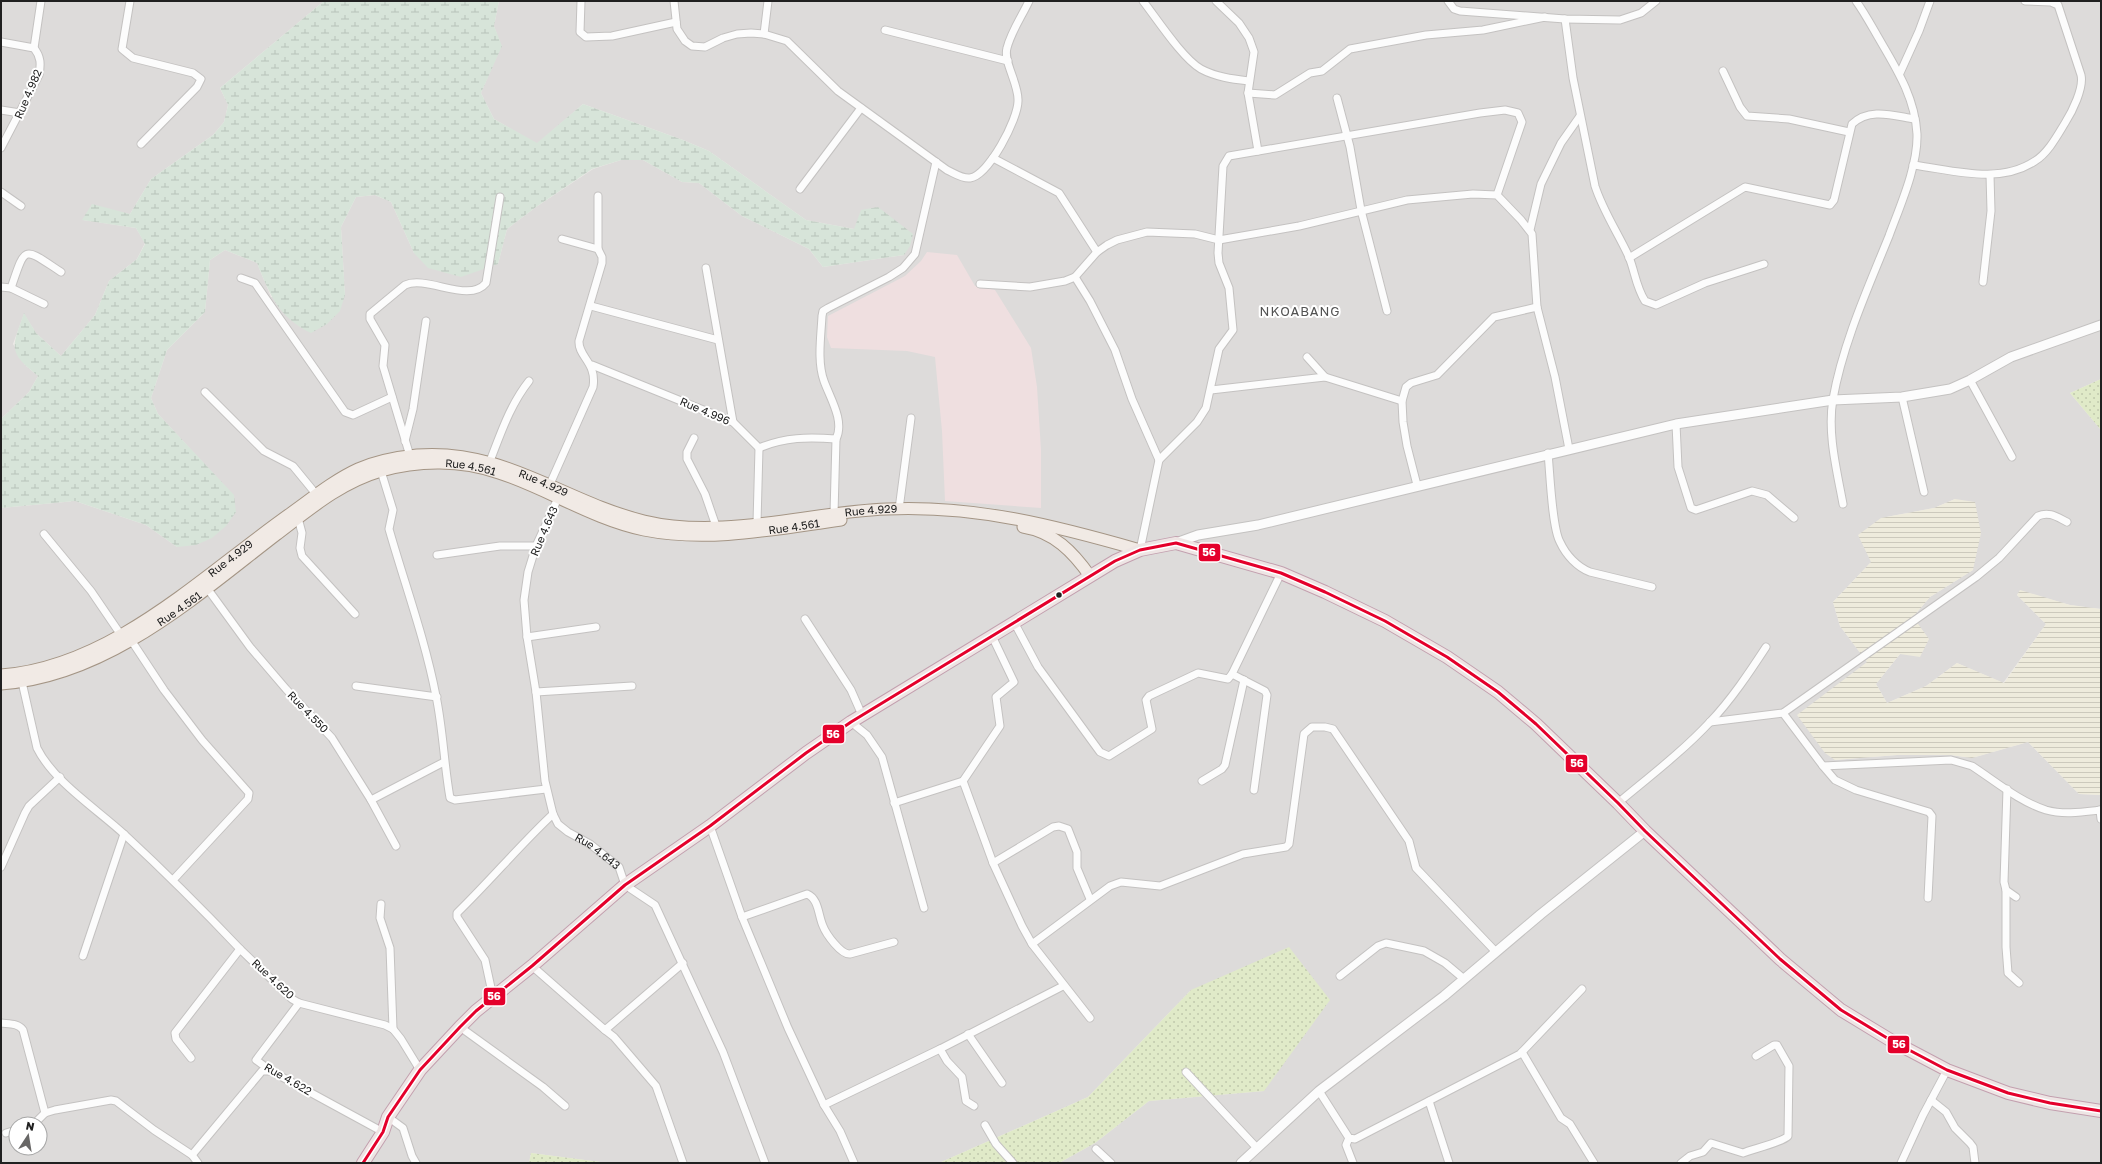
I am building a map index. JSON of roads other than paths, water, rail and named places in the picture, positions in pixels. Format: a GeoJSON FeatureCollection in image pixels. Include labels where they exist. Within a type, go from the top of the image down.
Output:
{"type":"FeatureCollection","features":[{"type":"Feature","properties":{"kind":"highway"},"geometry":{"type":"LineString","coordinates":[[625,885],[710,826],[806,753],[862,715],[1115,561],[1140,550],[1176,543],[1281,573],[1385,621],[1447,656],[1498,692],[1536,724],[1645,831],[1780,959],[1841,1010],[1892,1041],[1947,1070],[2008,1092],[2050,1103],[2101,1111]]}},
{"type":"Feature","properties":{"kind":"highway","name":"Rue 4.643"},"geometry":{"type":"LineString","coordinates":[[363,1163],[383,1132],[388,1117],[420,1070],[460,1027],[493,997],[532,966],[625,885]]}},
{"type":"Feature","properties":{"kind":"main road","name":"Rue 4.929"},"geometry":{"type":"LineString","coordinates":[[1,675],[40,668],[72,658],[121,634],[171,603],[316,494],[356,470],[386,460],[410,456],[442,454],[490,461],[550,484],[603,508],[644,521],[681,526],[716,526],[757,523],[834,514],[899,509],[948,510],[1036,522],[1140,550]]}},
{"type":"Feature","properties":{"kind":"main road","name":"Rue 4.561"},"geometry":{"type":"LineString","coordinates":[[1,684],[22,682],[46,677],[100,658],[131,640],[207,588],[326,497],[346,486],[381,471],[425,463],[442,462],[499,472],[594,514],[622,524],[643,530],[676,534],[739,534],[865,517],[910,516],[951,518],[1011,525],[1044,532],[1056,539],[1078,560],[1090,576]]}},
{"type":"Feature","properties":{"kind":"street"},"geometry":{"type":"LineString","coordinates":[[1,42],[34,48],[41,1]]}},
{"type":"Feature","properties":{"kind":"street"},"geometry":{"type":"LineString","coordinates":[[130,1],[122,50],[133,58],[193,73],[201,80],[197,88],[141,144]]}},
{"type":"Feature","properties":{"kind":"street"},"geometry":{"type":"LineString","coordinates":[[581,1],[580,32],[586,37],[612,36],[676,22]]}},
{"type":"Feature","properties":{"kind":"street"},"geometry":{"type":"LineString","coordinates":[[674,1],[677,29],[685,41],[699,48],[737,34],[764,34],[787,41],[838,92],[947,170],[964,178],[971,178],[976,175],[993,158],[1017,112],[1017,89],[1008,61],[1007,48],[1029,1]]}},
{"type":"Feature","properties":{"kind":"street"},"geometry":{"type":"LineString","coordinates":[[764,34],[768,1]]}},
{"type":"Feature","properties":{"kind":"street"},"geometry":{"type":"LineString","coordinates":[[1143,1],[1189,60],[1200,68],[1231,79],[1249,81]]}},
{"type":"Feature","properties":{"kind":"street"},"geometry":{"type":"LineString","coordinates":[[1216,1],[1239,23],[1249,38],[1254,52],[1254,62],[1249,81],[1248,93],[1258,151]]}},
{"type":"Feature","properties":{"kind":"street"},"geometry":{"type":"LineString","coordinates":[[1448,1],[1454,9],[1460,11],[1565,19],[1620,20],[1641,13],[1656,1]]}},
{"type":"Feature","properties":{"kind":"street"},"geometry":{"type":"LineString","coordinates":[[1843,504],[1834,451],[1832,427],[1833,400],[1844,358],[1862,302],[1897,213],[1913,165],[1917,135],[1912,105],[1900,73],[1856,1]]}},
{"type":"Feature","properties":{"kind":"street"},"geometry":{"type":"LineString","coordinates":[[1900,73],[1919,31],[1930,1]]}},
{"type":"Feature","properties":{"kind":"street"},"geometry":{"type":"LineString","coordinates":[[1913,165],[1990,174],[2003,174],[2036,161],[2055,139],[2073,111],[2082,82],[2081,75],[2058,5],[2051,2],[2025,1]]}},
{"type":"Feature","properties":{"kind":"street"},"geometry":{"type":"LineString","coordinates":[[1248,93],[1275,96],[1310,73],[1322,71],[1350,49],[1426,35],[1483,30],[1545,17]]}},
{"type":"Feature","properties":{"kind":"street"},"geometry":{"type":"LineString","coordinates":[[1565,19],[1580,116],[1591,170],[1600,202],[1629,258],[1640,294],[1645,301],[1656,305],[1705,283],[1764,264]]}},
{"type":"Feature","properties":{"kind":"street"},"geometry":{"type":"LineString","coordinates":[[885,30],[1008,61]]}},
{"type":"Feature","properties":{"kind":"street","name":"Rue 4.982"},"geometry":{"type":"LineString","coordinates":[[1,148],[39,75],[41,62],[39,55],[34,48]]}},
{"type":"Feature","properties":{"kind":"street"},"geometry":{"type":"LineString","coordinates":[[1723,71],[1740,107],[1747,116],[1789,119],[1849,132]]}},
{"type":"Feature","properties":{"kind":"street"},"geometry":{"type":"LineString","coordinates":[[1337,98],[1347,135],[1361,210],[1387,311]]}},
{"type":"Feature","properties":{"kind":"street"},"geometry":{"type":"LineString","coordinates":[[800,190],[861,108]]}},
{"type":"Feature","properties":{"kind":"street"},"geometry":{"type":"LineString","coordinates":[[1,110],[20,113]]}},
{"type":"Feature","properties":{"kind":"street"},"geometry":{"type":"LineString","coordinates":[[1140,550],[1159,460],[1198,422],[1206,408],[1219,349],[1233,330],[1229,288],[1219,263],[1218,248],[1223,166],[1229,156],[1347,135],[1505,110],[1518,113],[1522,122],[1497,195]]}},
{"type":"Feature","properties":{"kind":"street"},"geometry":{"type":"LineString","coordinates":[[1629,258],[1745,187],[1830,205],[1834,200],[1852,124],[1857,119],[1873,113],[1915,119]]}},
{"type":"Feature","properties":{"kind":"street"},"geometry":{"type":"LineString","coordinates":[[1569,448],[1555,377],[1537,307],[1535,261],[1530,230],[1541,184],[1561,143],[1580,116]]}},
{"type":"Feature","properties":{"kind":"street"},"geometry":{"type":"LineString","coordinates":[[993,158],[1059,193],[1097,252]]}},
{"type":"Feature","properties":{"kind":"street"},"geometry":{"type":"LineString","coordinates":[[834,514],[836,439],[840,431],[838,420],[823,378],[822,323],[824,311],[889,277],[903,268],[915,254],[936,162]]}},
{"type":"Feature","properties":{"kind":"street"},"geometry":{"type":"LineString","coordinates":[[1983,282],[1991,211],[1990,174]]}},
{"type":"Feature","properties":{"kind":"street"},"geometry":{"type":"LineString","coordinates":[[1,192],[21,206]]}},
{"type":"Feature","properties":{"kind":"street"},"geometry":{"type":"LineString","coordinates":[[980,284],[1030,286],[1065,281],[1075,277],[1097,252],[1116,240],[1147,232],[1195,234],[1219,240],[1299,226],[1400,201],[1436,197],[1489,193],[1497,195],[1530,230]]}},
{"type":"Feature","properties":{"kind":"street"},"geometry":{"type":"LineString","coordinates":[[550,484],[593,387],[594,378],[592,365],[579,346],[602,262],[602,257],[598,249],[598,196]]}},
{"type":"Feature","properties":{"kind":"street"},"geometry":{"type":"LineString","coordinates":[[410,456],[383,366],[385,345],[370,319],[370,314],[405,285],[411,282],[453,289],[477,290],[482,288],[486,283],[500,197]]}},
{"type":"Feature","properties":{"kind":"street"},"geometry":{"type":"LineString","coordinates":[[562,239],[598,249]]}},
{"type":"Feature","properties":{"kind":"street"},"geometry":{"type":"LineString","coordinates":[[11,288],[22,257],[27,253],[33,254],[61,272]]}},
{"type":"Feature","properties":{"kind":"street"},"geometry":{"type":"LineString","coordinates":[[706,268],[733,422]]}},
{"type":"Feature","properties":{"kind":"street"},"geometry":{"type":"LineString","coordinates":[[1075,277],[1090,301],[1115,350],[1129,392],[1159,460]]}},
{"type":"Feature","properties":{"kind":"street"},"geometry":{"type":"LineString","coordinates":[[241,278],[255,283],[344,412],[353,415],[392,397]]}},
{"type":"Feature","properties":{"kind":"street"},"geometry":{"type":"LineString","coordinates":[[1,286],[11,288],[44,304]]}},
{"type":"Feature","properties":{"kind":"street"},"geometry":{"type":"LineString","coordinates":[[591,306],[718,340]]}},
{"type":"Feature","properties":{"kind":"street"},"geometry":{"type":"LineString","coordinates":[[1418,485],[1407,446],[1403,422],[1402,401],[1408,384],[1437,375],[1494,317],[1537,307]]}},
{"type":"Feature","properties":{"kind":"street"},"geometry":{"type":"LineString","coordinates":[[405,441],[413,409],[426,321]]}},
{"type":"Feature","properties":{"kind":"street"},"geometry":{"type":"LineString","coordinates":[[1176,543],[1198,535],[1258,525],[1548,453],[1676,424],[1833,400],[1902,397],[1950,389],[1970,380],[2011,357],[2101,325]]}},
{"type":"Feature","properties":{"kind":"street"},"geometry":{"type":"LineString","coordinates":[[1307,357],[1325,377]]}},
{"type":"Feature","properties":{"kind":"street","name":"Rue 4.996"},"geometry":{"type":"LineString","coordinates":[[592,365],[733,422],[759,448]]}},
{"type":"Feature","properties":{"kind":"street"},"geometry":{"type":"LineString","coordinates":[[1211,390],[1325,377],[1402,401]]}},
{"type":"Feature","properties":{"kind":"street"},"geometry":{"type":"LineString","coordinates":[[1970,380],[2012,457]]}},
{"type":"Feature","properties":{"kind":"street"},"geometry":{"type":"LineString","coordinates":[[490,461],[508,414],[518,395],[529,381]]}},
{"type":"Feature","properties":{"kind":"street"},"geometry":{"type":"LineString","coordinates":[[205,392],[264,451],[293,466],[316,494]]}},
{"type":"Feature","properties":{"kind":"street"},"geometry":{"type":"LineString","coordinates":[[1902,397],[1924,492]]}},
{"type":"Feature","properties":{"kind":"street"},"geometry":{"type":"LineString","coordinates":[[899,509],[911,418]]}},
{"type":"Feature","properties":{"kind":"street"},"geometry":{"type":"LineString","coordinates":[[1676,424],[1678,467],[1691,508],[1696,510],[1752,491],[1767,495],[1794,518]]}},
{"type":"Feature","properties":{"kind":"street"},"geometry":{"type":"LineString","coordinates":[[757,523],[759,448],[777,440],[799,437],[836,439]]}},
{"type":"Feature","properties":{"kind":"street"},"geometry":{"type":"LineString","coordinates":[[694,438],[687,452],[687,459],[705,494],[716,526]]}},
{"type":"Feature","properties":{"kind":"street"},"geometry":{"type":"LineString","coordinates":[[1548,453],[1557,534],[1568,555],[1584,570],[1652,587]]}},
{"type":"Feature","properties":{"kind":"street"},"geometry":{"type":"LineString","coordinates":[[381,471],[393,510],[389,529],[428,656],[437,698],[444,762],[450,798],[452,800],[546,789]]}},
{"type":"Feature","properties":{"kind":"street","name":"Rue 4.643"},"geometry":{"type":"LineString","coordinates":[[558,498],[536,546],[528,572],[524,600],[527,637],[536,692],[546,789],[553,814],[558,824],[568,832],[590,844],[619,867],[625,885]]}},
{"type":"Feature","properties":{"kind":"street"},"geometry":{"type":"LineString","coordinates":[[1710,722],[1783,713],[1988,568],[2038,516],[2044,513],[2050,514],[2067,522]]}},
{"type":"Feature","properties":{"kind":"street"},"geometry":{"type":"LineString","coordinates":[[298,518],[302,533],[300,548],[302,556],[356,614]]}},
{"type":"Feature","properties":{"kind":"street"},"geometry":{"type":"LineString","coordinates":[[44,534],[91,591],[121,634]]}},
{"type":"Feature","properties":{"kind":"street"},"geometry":{"type":"LineString","coordinates":[[437,555],[500,546],[536,546]]}},
{"type":"Feature","properties":{"kind":"street"},"geometry":{"type":"LineString","coordinates":[[1014,622],[1038,667],[1100,752],[1109,756],[1152,729],[1146,700],[1149,696],[1198,673],[1228,679],[1232,674],[1281,573]]}},
{"type":"Feature","properties":{"kind":"street","name":"Rue 4.550"},"geometry":{"type":"LineString","coordinates":[[207,588],[255,653],[332,738],[371,800],[396,846]]}},
{"type":"Feature","properties":{"kind":"street"},"geometry":{"type":"LineString","coordinates":[[805,619],[851,690],[862,715]]}},
{"type":"Feature","properties":{"kind":"street"},"geometry":{"type":"LineString","coordinates":[[527,637],[596,627]]}},
{"type":"Feature","properties":{"kind":"street"},"geometry":{"type":"LineString","coordinates":[[894,803],[963,781],[1000,726],[996,697],[1014,682],[992,636]]}},
{"type":"Feature","properties":{"kind":"street"},"geometry":{"type":"LineString","coordinates":[[131,640],[164,690],[202,740],[250,793],[248,799],[173,880]]}},
{"type":"Feature","properties":{"kind":"street"},"geometry":{"type":"LineString","coordinates":[[1618,803],[1662,767],[1710,722],[1746,678],[1766,647]]}},
{"type":"Feature","properties":{"kind":"street"},"geometry":{"type":"LineString","coordinates":[[1232,674],[1265,692],[1267,695],[1254,790]]}},
{"type":"Feature","properties":{"kind":"street"},"geometry":{"type":"LineString","coordinates":[[1202,781],[1222,769],[1225,765],[1244,680]]}},
{"type":"Feature","properties":{"kind":"street","name":"Rue 4.620"},"geometry":{"type":"LineString","coordinates":[[22,682],[37,748],[41,755],[60,777],[173,880],[240,949],[292,999],[385,1025],[393,1029]]}},
{"type":"Feature","properties":{"kind":"street"},"geometry":{"type":"LineString","coordinates":[[356,686],[437,698]]}},
{"type":"Feature","properties":{"kind":"street"},"geometry":{"type":"LineString","coordinates":[[536,692],[632,686]]}},
{"type":"Feature","properties":{"kind":"street"},"geometry":{"type":"LineString","coordinates":[[1783,713],[1835,780],[1856,790],[1929,812],[1932,816],[1928,898]]}},
{"type":"Feature","properties":{"kind":"street"},"geometry":{"type":"LineString","coordinates":[[851,722],[867,735],[882,757],[924,908]]}},
{"type":"Feature","properties":{"kind":"street"},"geometry":{"type":"LineString","coordinates":[[1032,944],[1090,899],[1110,886],[1121,882],[1160,886],[1242,854],[1286,847],[1289,844],[1304,734],[1312,727],[1325,727],[1333,729],[1409,841],[1416,868],[1496,952]]}},
{"type":"Feature","properties":{"kind":"street"},"geometry":{"type":"LineString","coordinates":[[1823,766],[1956,761],[1972,766],[2034,805],[2047,810],[2077,812],[2101,810],[2101,819]]}},
{"type":"Feature","properties":{"kind":"street"},"geometry":{"type":"LineString","coordinates":[[371,800],[444,762]]}},
{"type":"Feature","properties":{"kind":"street"},"geometry":{"type":"LineString","coordinates":[[1,867],[3,855],[30,806],[60,777]]}},
{"type":"Feature","properties":{"kind":"street"},"geometry":{"type":"LineString","coordinates":[[963,781],[993,863],[1032,944],[1063,986],[1090,1018]]}},
{"type":"Feature","properties":{"kind":"street"},"geometry":{"type":"LineString","coordinates":[[2008,789],[2004,873],[2006,890],[2006,946],[2008,973],[2019,983]]}},
{"type":"Feature","properties":{"kind":"street"},"geometry":{"type":"LineString","coordinates":[[493,997],[486,960],[457,917],[457,913],[478,893],[518,847],[553,814]]}},
{"type":"Feature","properties":{"kind":"street"},"geometry":{"type":"LineString","coordinates":[[710,826],[742,917],[788,1028],[824,1105],[840,1131],[854,1163]]}},
{"type":"Feature","properties":{"kind":"street"},"geometry":{"type":"LineString","coordinates":[[993,863],[1053,827],[1064,827],[1068,829],[1077,852],[1077,868],[1090,899]]}},
{"type":"Feature","properties":{"kind":"street"},"geometry":{"type":"LineString","coordinates":[[1243,1162],[1256,1147],[1319,1091],[1464,979],[1645,831]]}},
{"type":"Feature","properties":{"kind":"street"},"geometry":{"type":"LineString","coordinates":[[83,956],[124,834]]}},
{"type":"Feature","properties":{"kind":"street"},"geometry":{"type":"LineString","coordinates":[[625,885],[655,906],[683,963],[723,1052],[766,1163]]}},
{"type":"Feature","properties":{"kind":"street"},"geometry":{"type":"LineString","coordinates":[[2006,890],[2016,897]]}},
{"type":"Feature","properties":{"kind":"street"},"geometry":{"type":"LineString","coordinates":[[742,917],[807,894],[814,900],[825,931],[844,953],[850,954],[894,942]]}},
{"type":"Feature","properties":{"kind":"street"},"geometry":{"type":"LineString","coordinates":[[381,904],[380,918],[390,948],[393,1029],[420,1070]]}},
{"type":"Feature","properties":{"kind":"street"},"geometry":{"type":"LineString","coordinates":[[1340,976],[1378,946],[1386,943],[1424,951],[1445,963],[1464,979]]}},
{"type":"Feature","properties":{"kind":"street"},"geometry":{"type":"LineString","coordinates":[[191,1058],[176,1039],[175,1033],[240,949]]}},
{"type":"Feature","properties":{"kind":"street"},"geometry":{"type":"LineString","coordinates":[[605,1030],[683,963]]}},
{"type":"Feature","properties":{"kind":"street"},"geometry":{"type":"LineString","coordinates":[[532,966],[614,1037],[656,1086],[683,1163]]}},
{"type":"Feature","properties":{"kind":"street"},"geometry":{"type":"LineString","coordinates":[[824,1105],[940,1049],[1063,986]]}},
{"type":"Feature","properties":{"kind":"street"},"geometry":{"type":"LineString","coordinates":[[1348,1138],[1354,1139],[1522,1052],[1582,989]]}},
{"type":"Feature","properties":{"kind":"street","name":"Rue 4.622"},"geometry":{"type":"LineString","coordinates":[[299,1002],[256,1060],[271,1071],[383,1132]]}},
{"type":"Feature","properties":{"kind":"street"},"geometry":{"type":"LineString","coordinates":[[1,1023],[16,1024],[21,1026],[23,1030],[45,1113]]}},
{"type":"Feature","properties":{"kind":"street"},"geometry":{"type":"LineString","coordinates":[[460,1027],[543,1087],[565,1106]]}},
{"type":"Feature","properties":{"kind":"street"},"geometry":{"type":"LineString","coordinates":[[968,1034],[1002,1083]]}},
{"type":"Feature","properties":{"kind":"street"},"geometry":{"type":"LineString","coordinates":[[1681,1163],[1690,1156],[1702,1152],[1711,1143],[1743,1153],[1759,1146],[1785,1139],[1788,1136],[1789,1066],[1777,1045],[1774,1044],[1756,1056]]}},
{"type":"Feature","properties":{"kind":"street"},"geometry":{"type":"LineString","coordinates":[[940,1049],[947,1061],[962,1077],[966,1101],[974,1106]]}},
{"type":"Feature","properties":{"kind":"street"},"geometry":{"type":"LineString","coordinates":[[1522,1052],[1561,1118],[1570,1124],[1594,1163]]}},
{"type":"Feature","properties":{"kind":"street"},"geometry":{"type":"LineString","coordinates":[[1901,1163],[1947,1070]]}},
{"type":"Feature","properties":{"kind":"street"},"geometry":{"type":"LineString","coordinates":[[192,1155],[262,1071],[271,1071]]}},
{"type":"Feature","properties":{"kind":"street"},"geometry":{"type":"LineString","coordinates":[[1186,1072],[1256,1147]]}},
{"type":"Feature","properties":{"kind":"street"},"geometry":{"type":"LineString","coordinates":[[1319,1091],[1348,1138],[1346,1145],[1353,1163]]}},
{"type":"Feature","properties":{"kind":"street"},"geometry":{"type":"LineString","coordinates":[[42,1116],[45,1113],[104,1100],[116,1102],[154,1130],[192,1155],[198,1163]]}},
{"type":"Feature","properties":{"kind":"street"},"geometry":{"type":"LineString","coordinates":[[1931,1100],[1946,1112],[1955,1128],[1973,1147],[1975,1163]]}},
{"type":"Feature","properties":{"kind":"street"},"geometry":{"type":"LineString","coordinates":[[1429,1101],[1449,1163]]}},
{"type":"Feature","properties":{"kind":"street"},"geometry":{"type":"LineString","coordinates":[[388,1117],[403,1128],[412,1156],[416,1163]]}},
{"type":"Feature","properties":{"kind":"street"},"geometry":{"type":"LineString","coordinates":[[985,1125],[996,1144],[1014,1163]]}},
{"type":"Feature","properties":{"kind":"street"},"geometry":{"type":"LineString","coordinates":[[1096,1149],[1111,1163]]}},
{"type":"Feature","properties":{"kind":"district","name":"NKOABANG"},"geometry":{"type":"Point","coordinates":[1300,311]}}]}
